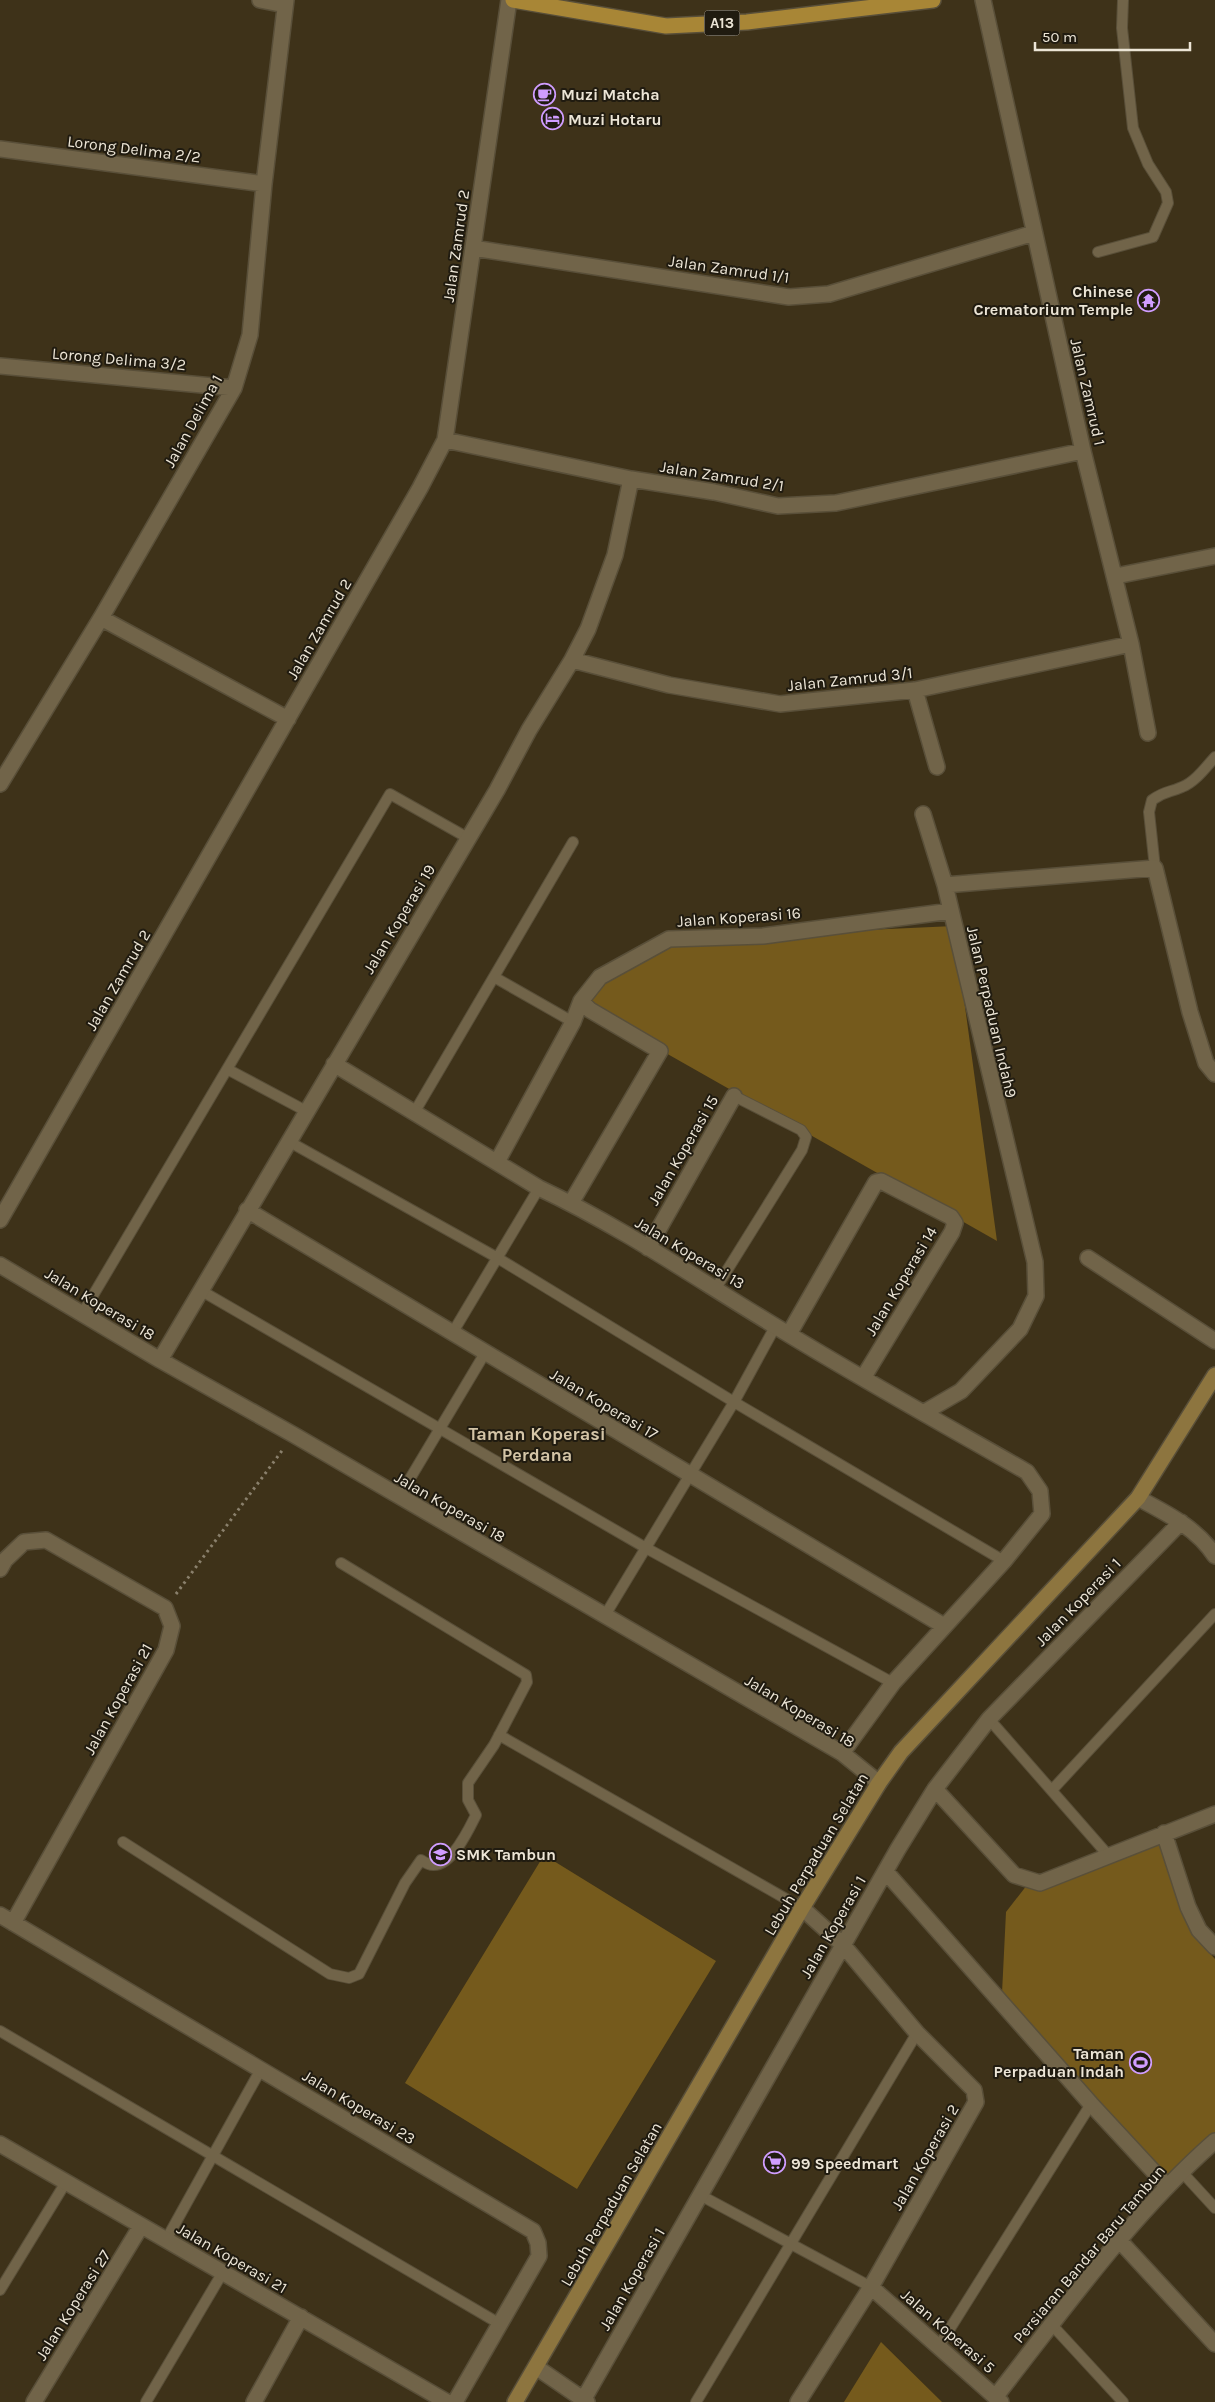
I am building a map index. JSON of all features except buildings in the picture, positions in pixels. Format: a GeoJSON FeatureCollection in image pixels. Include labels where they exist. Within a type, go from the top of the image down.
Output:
{"type":"FeatureCollection","features":[{"type":"Feature","properties":{"kind":"main road","name":"A13"},"geometry":{"type":"LineString","coordinates":[[511,0],[666,26],[747,22],[933,0]]}},
{"type":"Feature","properties":{"kind":"street"},"geometry":{"type":"LineString","coordinates":[[260,0],[285,3]]}},
{"type":"Feature","properties":{"kind":"street","name":"Jalan Zamrud 2"},"geometry":{"type":"LineString","coordinates":[[0,1220],[420,488],[444,440],[511,0]]}},
{"type":"Feature","properties":{"kind":"street","name":"Jalan Zamrud 1"},"geometry":{"type":"LineString","coordinates":[[983,0],[1083,451],[1116,576],[1148,733]]}},
{"type":"Feature","properties":{"kind":"street","name":"Jalan Delima 1"},"geometry":{"type":"LineString","coordinates":[[0,784],[101,618],[234,388],[250,335],[264,184],[285,3]]}},
{"type":"Feature","properties":{"kind":"street","name":"Lorong Delima 2/2"},"geometry":{"type":"LineString","coordinates":[[0,149],[264,184]]}},
{"type":"Feature","properties":{"kind":"street","name":"Jalan Zamrud 1/1"},"geometry":{"type":"LineString","coordinates":[[473,248],[788,297],[829,294],[1034,233]]}},
{"type":"Feature","properties":{"kind":"street","name":"Lorong Delima 3/2"},"geometry":{"type":"LineString","coordinates":[[0,366],[234,388]]}},
{"type":"Feature","properties":{"kind":"street","name":"Jalan Zamrud 2/1"},"geometry":{"type":"LineString","coordinates":[[444,440],[631,479],[714,492],[778,506],[836,503],[1083,451]]}},
{"type":"Feature","properties":{"kind":"street","name":"Jalan Koperasi 19"},"geometry":{"type":"LineString","coordinates":[[160,1360],[288,1140],[468,838],[529,730],[572,660],[588,629],[615,555],[631,479]]}},
{"type":"Feature","properties":{"kind":"street"},"geometry":{"type":"LineString","coordinates":[[1116,576],[1215,556]]}},
{"type":"Feature","properties":{"kind":"street"},"geometry":{"type":"LineString","coordinates":[[101,618],[288,719]]}},
{"type":"Feature","properties":{"kind":"street","name":"Jalan Zamrud 3/1"},"geometry":{"type":"LineString","coordinates":[[572,660],[669,685],[780,704],[915,690],[1131,644]]}},
{"type":"Feature","properties":{"kind":"street"},"geometry":{"type":"LineString","coordinates":[[915,690],[937,767]]}},
{"type":"Feature","properties":{"kind":"street","name":"Jalan Perpaduan Indah9"},"geometry":{"type":"LineString","coordinates":[[923,814],[945,885],[1035,1262],[1036,1296],[1020,1329],[961,1391],[923,1413]]}},
{"type":"Feature","properties":{"kind":"street"},"geometry":{"type":"LineString","coordinates":[[945,885],[1154,868],[1190,1012],[1206,1063],[1215,1074]]}},
{"type":"Feature","properties":{"kind":"street","name":"Jalan Koperasi 16"},"geometry":{"type":"LineString","coordinates":[[496,1162],[573,1022],[581,1001],[600,977],[669,939],[763,936],[951,912]]}},
{"type":"Feature","properties":{"kind":"street"},"geometry":{"type":"LineString","coordinates":[[571,1203],[660,1051],[590,1010],[581,1001]]}},
{"type":"Feature","properties":{"kind":"street","name":"Jalan Koperasi 13"},"geometry":{"type":"LineString","coordinates":[[334,1064],[539,1188],[571,1203],[716,1288],[775,1327],[1028,1472],[1040,1492],[1042,1514],[1004,1562]]}},
{"type":"Feature","properties":{"kind":"street","name":"Jalan Koperasi 15"},"geometry":{"type":"LineString","coordinates":[[648,1248],[734,1096]]}},
{"type":"Feature","properties":{"kind":"street","name":"Jalan Koperasi 14"},"geometry":{"type":"LineString","coordinates":[[789,1334],[876,1182],[881,1181],[951,1217],[955,1224],[952,1232],[863,1378]]}},
{"type":"Feature","properties":{"kind":"street","name":"Jalan Koperasi 17"},"geometry":{"type":"LineString","coordinates":[[247,1210],[944,1626]]}},
{"type":"Feature","properties":{"kind":"street"},"geometry":{"type":"LineString","coordinates":[[1088,1258],[1215,1341]]}},
{"type":"Feature","properties":{"kind":"street","name":"Jalan Koperasi 18"},"geometry":{"type":"LineString","coordinates":[[0,1265],[160,1360],[294,1435],[604,1617],[842,1753],[879,1784]]}},
{"type":"Feature","properties":{"kind":"street","name":"Lebuh Perpaduan Selatan"},"geometry":{"type":"LineString","coordinates":[[515,2402],[802,1908],[879,1784],[901,1752],[1138,1498],[1214,1381]]}},
{"type":"Feature","properties":{"kind":"street"},"geometry":{"type":"LineString","coordinates":[[1138,1498],[1181,1522],[1208,1546],[1215,1556]]}},
{"type":"Feature","properties":{"kind":"street","name":"Jalan Koperasi 1"},"geometry":{"type":"LineString","coordinates":[[584,2401],[843,1945],[935,1789],[989,1719],[1181,1522]]}},
{"type":"Feature","properties":{"kind":"street"},"geometry":{"type":"LineString","coordinates":[[0,1569],[5,1560],[24,1542],[46,1540],[165,1608]]}},
{"type":"Feature","properties":{"kind":"street"},"geometry":{"type":"LineString","coordinates":[[842,1753],[893,1683],[1004,1562]]}},
{"type":"Feature","properties":{"kind":"street","name":"Jalan Koperasi 21"},"geometry":{"type":"LineString","coordinates":[[6,1919],[166,1650],[172,1626],[165,1608]]}},
{"type":"Feature","properties":{"kind":"street"},"geometry":{"type":"LineString","coordinates":[[935,1789],[1014,1875],[1040,1883],[1215,1814]]}},
{"type":"Feature","properties":{"kind":"street"},"geometry":{"type":"LineString","coordinates":[[1164,1833],[1188,1907],[1199,1930],[1215,1947]]}},
{"type":"Feature","properties":{"kind":"street"},"geometry":{"type":"LineString","coordinates":[[886,1872],[1091,2104],[1167,2186]]}},
{"type":"Feature","properties":{"kind":"street","name":"Jalan Koperasi 2"},"geometry":{"type":"LineString","coordinates":[[798,2402],[871,2287],[976,2102],[974,2090],[917,2033],[843,1945],[802,1908]]}},
{"type":"Feature","properties":{"kind":"street","name":"Jalan Koperasi 23"},"geometry":{"type":"LineString","coordinates":[[6,1919],[533,2231],[538,2243],[540,2256],[455,2402]]}},
{"type":"Feature","properties":{"kind":"street","name":"Persiaran Bandar Baru Tambun"},"geometry":{"type":"LineString","coordinates":[[998,2399],[1052,2325],[1119,2240],[1181,2171],[1215,2141]]}},
{"type":"Feature","properties":{"kind":"street","name":"Jalan Koperasi 21"},"geometry":{"type":"LineString","coordinates":[[0,2144],[447,2402]]}},
{"type":"Feature","properties":{"kind":"street","name":"Jalan Koperasi 27"},"geometry":{"type":"LineString","coordinates":[[34,2402],[141,2226]]}},
{"type":"Feature","properties":{"kind":"street"},"geometry":{"type":"LineString","coordinates":[[1119,2240],[1215,2344]]}},
{"type":"Feature","properties":{"kind":"street","name":"Jalan Koperasi 5"},"geometry":{"type":"LineString","coordinates":[[871,2287],[998,2399]]}},
{"type":"Feature","properties":{"kind":"street"},"geometry":{"type":"LineString","coordinates":[[254,2402],[301,2318]]}},
{"type":"Feature","properties":{"kind":"street"},"geometry":{"type":"LineString","coordinates":[[536,2368],[584,2401]]}},
{"type":"Feature","properties":{"kind":"lane"},"geometry":{"type":"LineString","coordinates":[[1098,252],[1153,237],[1168,203],[1166,192],[1148,164],[1133,128],[1122,28],[1123,0]]}},
{"type":"Feature","properties":{"kind":"lane"},"geometry":{"type":"LineString","coordinates":[[1154,868],[1149,812],[1152,800],[1164,791],[1182,788],[1197,777],[1215,757]]}},
{"type":"Feature","properties":{"kind":"lane"},"geometry":{"type":"LineString","coordinates":[[82,1314],[390,794],[468,838]]}},
{"type":"Feature","properties":{"kind":"lane"},"geometry":{"type":"LineString","coordinates":[[414,1113],[574,842]]}},
{"type":"Feature","properties":{"kind":"lane"},"geometry":{"type":"LineString","coordinates":[[494,977],[573,1022]]}},
{"type":"Feature","properties":{"kind":"lane"},"geometry":{"type":"LineString","coordinates":[[227,1069],[306,1111]]}},
{"type":"Feature","properties":{"kind":"lane"},"geometry":{"type":"LineString","coordinates":[[716,1288],[802,1150],[806,1137],[801,1130],[734,1096]]}},
{"type":"Feature","properties":{"kind":"lane"},"geometry":{"type":"LineString","coordinates":[[288,1140],[496,1257],[734,1402],[1004,1562]]}},
{"type":"Feature","properties":{"kind":"lane"},"geometry":{"type":"LineString","coordinates":[[453,1332],[496,1257],[539,1188]]}},
{"type":"Feature","properties":{"kind":"lane"},"geometry":{"type":"LineString","coordinates":[[200,1290],[646,1548],[893,1683]]}},
{"type":"Feature","properties":{"kind":"lane"},"geometry":{"type":"LineString","coordinates":[[604,1617],[734,1402],[775,1327]]}},
{"type":"Feature","properties":{"kind":"lane"},"geometry":{"type":"LineString","coordinates":[[399,1497],[485,1353]]}},
{"type":"Feature","properties":{"kind":"lane"},"geometry":{"type":"LineString","coordinates":[[123,1842],[330,1974],[348,1978],[359,1974],[406,1884],[421,1860],[433,1865],[444,1862],[455,1851],[476,1815],[468,1800],[468,1783],[499,1735],[527,1682],[526,1675],[341,1563]]}},
{"type":"Feature","properties":{"kind":"lane"},"geometry":{"type":"LineString","coordinates":[[1052,1790],[1215,1614]]}},
{"type":"Feature","properties":{"kind":"lane"},"geometry":{"type":"LineString","coordinates":[[989,1719],[1108,1855]]}},
{"type":"Feature","properties":{"kind":"lane"},"geometry":{"type":"LineString","coordinates":[[499,1735],[802,1908]]}},
{"type":"Feature","properties":{"kind":"lane"},"geometry":{"type":"LineString","coordinates":[[0,2031],[500,2324]]}},
{"type":"Feature","properties":{"kind":"lane"},"geometry":{"type":"LineString","coordinates":[[696,2402],[917,2033]]}},
{"type":"Feature","properties":{"kind":"lane"},"geometry":{"type":"LineString","coordinates":[[166,2240],[260,2069]]}},
{"type":"Feature","properties":{"kind":"lane"},"geometry":{"type":"LineString","coordinates":[[939,2346],[1091,2104]]}},
{"type":"Feature","properties":{"kind":"lane"},"geometry":{"type":"LineString","coordinates":[[1181,2171],[1215,2208]]}},
{"type":"Feature","properties":{"kind":"lane"},"geometry":{"type":"LineString","coordinates":[[0,2290],[66,2182]]}},
{"type":"Feature","properties":{"kind":"lane"},"geometry":{"type":"LineString","coordinates":[[700,2195],[871,2287]]}},
{"type":"Feature","properties":{"kind":"lane"},"geometry":{"type":"LineString","coordinates":[[146,2402],[223,2272]]}},
{"type":"Feature","properties":{"kind":"lane"},"geometry":{"type":"LineString","coordinates":[[1052,2325],[1122,2402]]}},
{"type":"Feature","properties":{"kind":"path"},"geometry":{"type":"LineString","coordinates":[[165,1608],[294,1435]]}},
{"type":"Feature","properties":{"kind":"shaded area"},"geometry":{"type":"Polygon","coordinates":[[[954,926],[997,1241],[590,1010],[593,987],[669,939],[954,926]]]}},
{"type":"Feature","properties":{"kind":"shaded area","name":"Taman Perpaduan Indah"},"geometry":{"type":"Polygon","coordinates":[[[1160,1841],[1182,1911],[1195,1937],[1215,1959],[1215,2132],[1166,2176],[1002,1993],[1006,1912],[1027,1885],[1160,1841]]]}},
{"type":"Feature","properties":{"kind":"shaded area"},"geometry":{"type":"Polygon","coordinates":[[[544,1855],[716,1961],[577,2189],[405,2083],[544,1855]]]}},
{"type":"Feature","properties":{"kind":"shaded area"},"geometry":{"type":"Polygon","coordinates":[[[881,2342],[942,2402],[844,2402],[881,2342]]]}},
{"type":"Feature","properties":{"kind":"place","name":"Muzi Matcha"},"geometry":{"type":"Point","coordinates":[545,94]}},
{"type":"Feature","properties":{"kind":"place","name":"Muzi Hotaru"},"geometry":{"type":"Point","coordinates":[552,119]}},
{"type":"Feature","properties":{"kind":"place","name":"Chinese Crematorium Temple"},"geometry":{"type":"Point","coordinates":[1149,300]}},
{"type":"Feature","properties":{"kind":"place","name":"SMK Tambun"},"geometry":{"type":"Point","coordinates":[440,1854]}},
{"type":"Feature","properties":{"kind":"place","name":"Taman Perpaduan Indah"},"geometry":{"type":"Point","coordinates":[1140,2062]}},
{"type":"Feature","properties":{"kind":"place","name":"99 Speedmart"},"geometry":{"type":"Point","coordinates":[775,2163]}},
{"type":"Feature","properties":{"kind":"district","name":"Taman Koperasi Perdana"},"geometry":{"type":"Point","coordinates":[537,1444]}}]}
